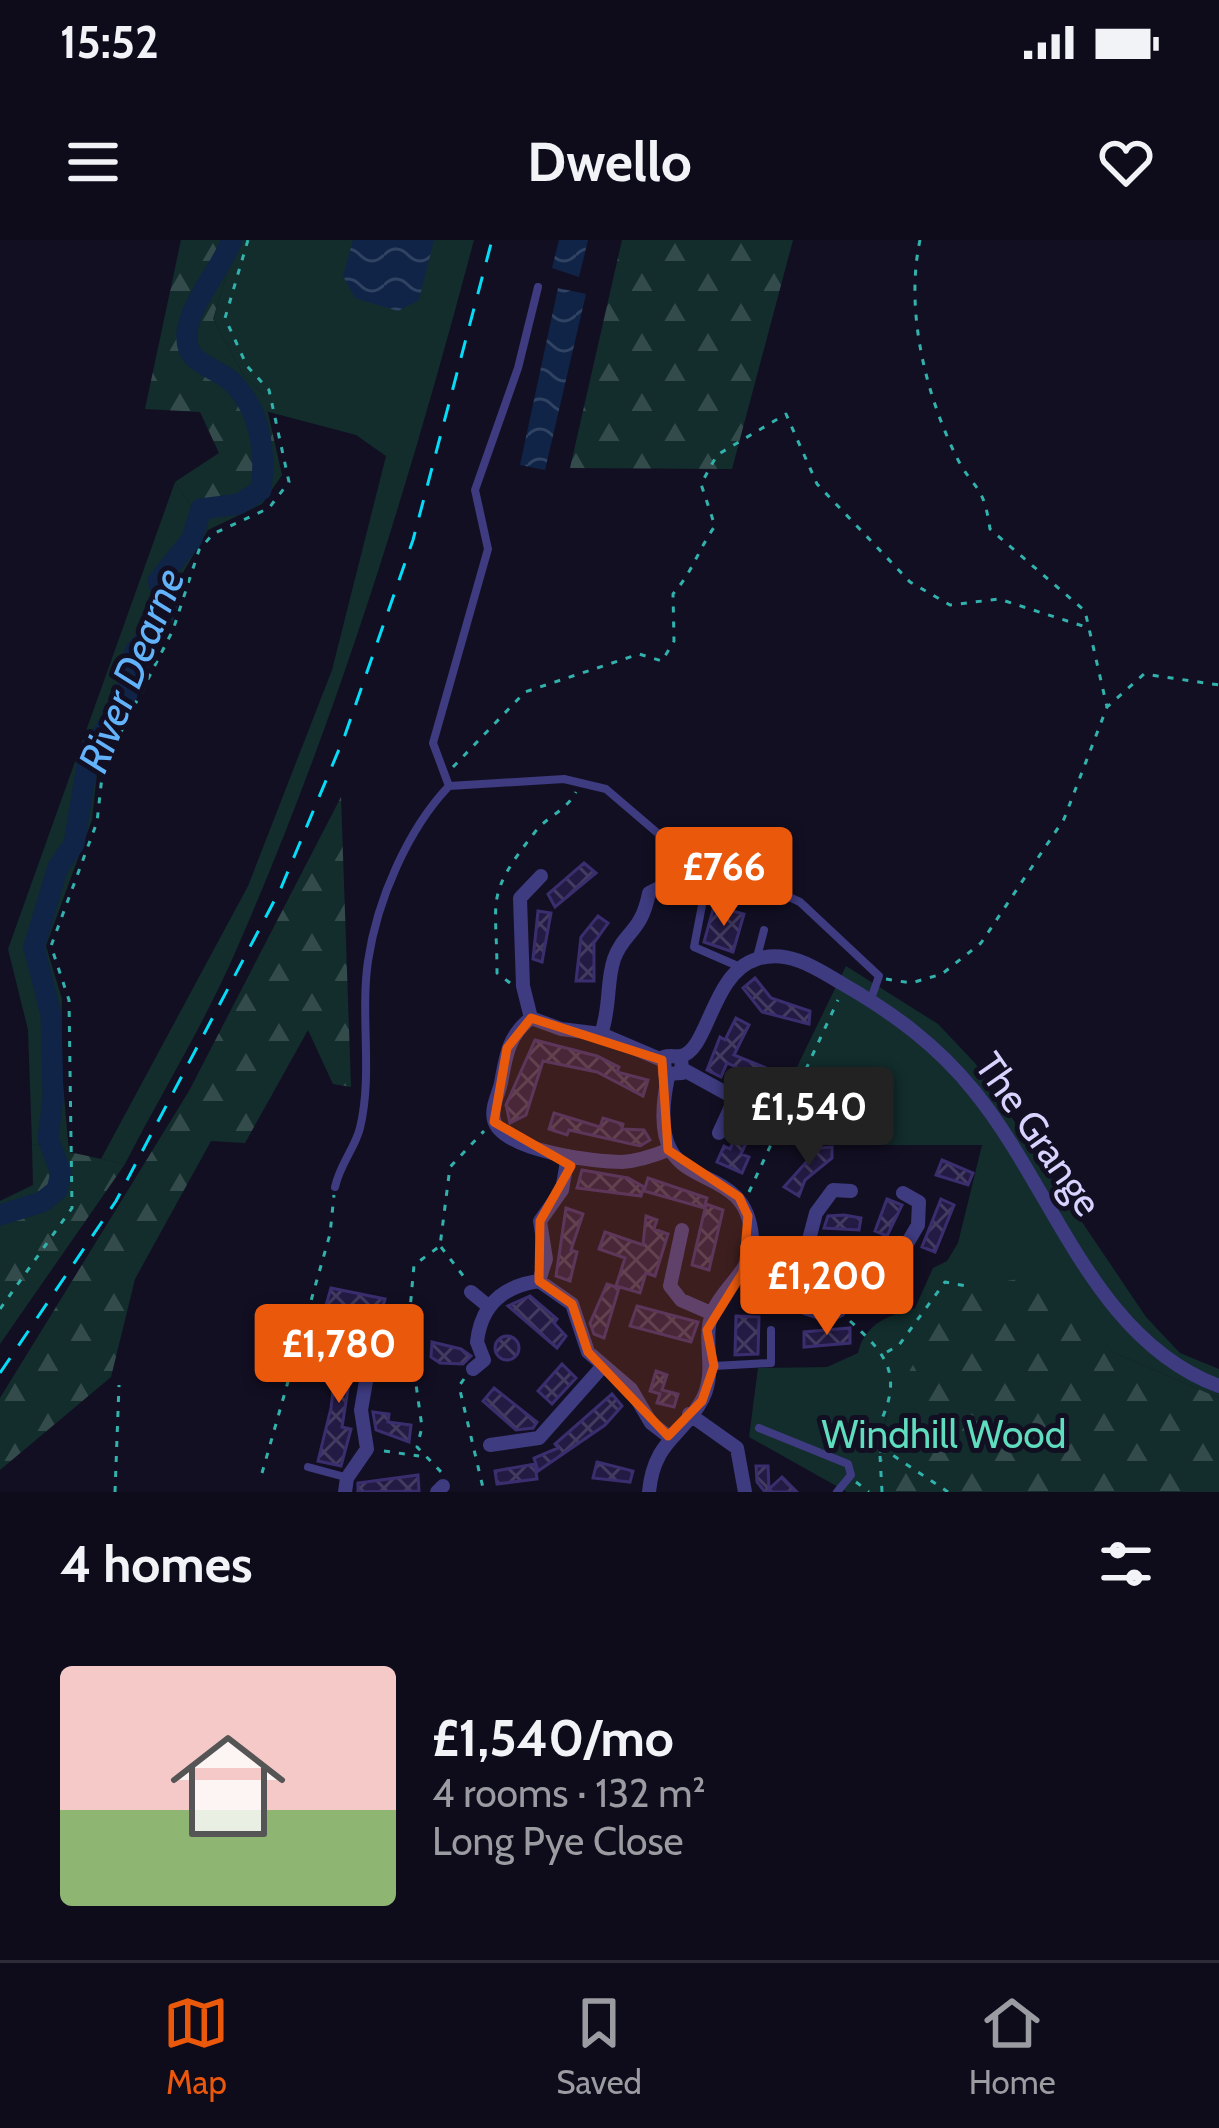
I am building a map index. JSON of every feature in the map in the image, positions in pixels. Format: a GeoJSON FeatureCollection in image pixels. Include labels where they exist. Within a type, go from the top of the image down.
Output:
{"type":"FeatureCollection","features":[{"type":"Feature","properties":{"kind":"street"},"geometry":{"type":"LineString","coordinates":[[532,1018],[523,986],[520,898],[541,876]]}},
{"type":"Feature","properties":{"kind":"street"},"geometry":{"type":"LineString","coordinates":[[601,1034],[612,1001],[615,955],[644,921],[649,893],[657,889]]}},
{"type":"Feature","properties":{"kind":"street"},"geometry":{"type":"LineString","coordinates":[[650,1492],[651,1473],[668,1436],[702,1401],[714,1366],[707,1330],[712,1313],[742,1272],[753,1242],[742,1204],[724,1185],[686,1171],[668,1150],[660,1117],[678,1068],[704,1031],[726,980],[757,959]]}},
{"type":"Feature","properties":{"kind":"street","name":"The Grange"},"geometry":{"type":"LineString","coordinates":[[757,959],[800,959],[923,1037],[977,1094],[1130,1330],[1170,1364],[1219,1386]]}},
{"type":"Feature","properties":{"kind":"street"},"geometry":{"type":"LineString","coordinates":[[532,1018],[561,1029],[601,1034],[735,1098]]}},
{"type":"Feature","properties":{"kind":"street"},"geometry":{"type":"LineString","coordinates":[[532,1018],[517,1029],[507,1048],[494,1122],[514,1141],[568,1156],[628,1162],[668,1150]]}},
{"type":"Feature","properties":{"kind":"street"},"geometry":{"type":"LineString","coordinates":[[719,1133],[740,1087],[752,1091]]}},
{"type":"Feature","properties":{"kind":"street"},"geometry":{"type":"LineString","coordinates":[[539,1281],[546,1259],[540,1221],[562,1190],[568,1156]]}},
{"type":"Feature","properties":{"kind":"street"},"geometry":{"type":"LineString","coordinates":[[805,1255],[816,1214],[833,1190],[851,1191]]}},
{"type":"Feature","properties":{"kind":"street"},"geometry":{"type":"LineString","coordinates":[[753,1242],[838,1260],[908,1242],[918,1225],[919,1202],[903,1193]]}},
{"type":"Feature","properties":{"kind":"street"},"geometry":{"type":"LineString","coordinates":[[682,1230],[670,1286],[681,1300],[712,1313]]}},
{"type":"Feature","properties":{"kind":"street"},"geometry":{"type":"LineString","coordinates":[[796,1305],[828,1316],[839,1311],[844,1297],[838,1260]]}},
{"type":"Feature","properties":{"kind":"street"},"geometry":{"type":"LineString","coordinates":[[473,1369],[484,1360],[477,1342],[488,1306],[519,1284],[539,1281],[572,1304],[588,1352],[602,1367],[616,1373],[651,1423],[668,1436]]}},
{"type":"Feature","properties":{"kind":"street"},"geometry":{"type":"LineString","coordinates":[[471,1292],[488,1306]]}},
{"type":"Feature","properties":{"kind":"street"},"geometry":{"type":"LineString","coordinates":[[346,1485],[367,1449],[361,1411],[374,1335],[397,1338]]}},
{"type":"Feature","properties":{"kind":"street"},"geometry":{"type":"LineString","coordinates":[[490,1445],[539,1438],[602,1367]]}},
{"type":"Feature","properties":{"kind":"street"},"geometry":{"type":"LineString","coordinates":[[689,1414],[737,1448],[745,1492]]}},
{"type":"Feature","properties":{"kind":"street"},"geometry":{"type":"LineString","coordinates":[[367,1449],[384,1451]]}},
{"type":"Feature","properties":{"kind":"lane"},"geometry":{"type":"LineString","coordinates":[[446,782],[433,742],[488,549],[476,490],[518,368],[538,287]]}},
{"type":"Feature","properties":{"kind":"lane"},"geometry":{"type":"LineString","coordinates":[[446,782],[581,780],[606,789],[668,842],[800,902],[879,976],[871,1000]]}},
{"type":"Feature","properties":{"kind":"lane"},"geometry":{"type":"LineString","coordinates":[[335,1187],[341,1160],[359,1134],[368,960],[418,818],[446,782]]}},
{"type":"Feature","properties":{"kind":"lane"},"geometry":{"type":"LineString","coordinates":[[704,900],[694,946],[742,969]]}},
{"type":"Feature","properties":{"kind":"lane"},"geometry":{"type":"LineString","coordinates":[[757,959],[764,930]]}},
{"type":"Feature","properties":{"kind":"lane"},"geometry":{"type":"LineString","coordinates":[[331,1321],[374,1335]]}},
{"type":"Feature","properties":{"kind":"lane"},"geometry":{"type":"LineString","coordinates":[[714,1366],[771,1363],[771,1330]]}},
{"type":"Feature","properties":{"kind":"lane"},"geometry":{"type":"LineString","coordinates":[[759,1428],[848,1464],[850,1477],[837,1492]]}},
{"type":"Feature","properties":{"kind":"lane"},"geometry":{"type":"LineString","coordinates":[[308,1467],[346,1485]]}},
{"type":"Feature","properties":{"kind":"path"},"geometry":{"type":"LineString","coordinates":[[0,1309],[72,1208],[69,1000],[51,946],[98,822],[103,766],[173,630],[199,550],[213,533],[269,508],[289,482],[269,390],[247,366],[225,318],[248,240]]}},
{"type":"Feature","properties":{"kind":"path"},"geometry":{"type":"LineString","coordinates":[[920,240],[916,262],[921,363],[958,459],[985,493],[991,529],[1084,611],[1107,707]]}},
{"type":"Feature","properties":{"kind":"path"},"geometry":{"type":"LineString","coordinates":[[446,782],[525,692],[639,654],[662,661],[674,641],[673,594],[697,567],[699,549],[715,526],[701,484],[717,455],[786,414],[818,484],[910,582],[950,605],[999,599],[1089,628]]}},
{"type":"Feature","properties":{"kind":"path"},"geometry":{"type":"LineString","coordinates":[[879,976],[911,983],[942,974],[981,943],[1064,819],[1107,707],[1144,674],[1219,685]]}},
{"type":"Feature","properties":{"kind":"path"},"geometry":{"type":"LineString","coordinates":[[505,982],[497,973],[493,915],[497,890],[536,830],[560,815],[581,780]]}},
{"type":"Feature","properties":{"kind":"path"},"geometry":{"type":"LineString","coordinates":[[742,1204],[841,993]]}},
{"type":"Feature","properties":{"kind":"path"},"geometry":{"type":"LineString","coordinates":[[471,1292],[466,1278],[440,1246],[450,1167],[494,1122]]}},
{"type":"Feature","properties":{"kind":"path"},"geometry":{"type":"LineString","coordinates":[[262,1473],[330,1234],[335,1187]]}},
{"type":"Feature","properties":{"kind":"path"},"geometry":{"type":"LineString","coordinates":[[421,1455],[408,1330],[412,1274],[414,1265],[440,1246]]}},
{"type":"Feature","properties":{"kind":"path"},"geometry":{"type":"LineString","coordinates":[[886,1353],[898,1346],[945,1282],[966,1286]]}},
{"type":"Feature","properties":{"kind":"path"},"geometry":{"type":"LineString","coordinates":[[839,1311],[886,1353],[888,1395],[879,1426],[863,1447],[879,1455],[889,1452],[948,1492]]}},
{"type":"Feature","properties":{"kind":"path"},"geometry":{"type":"LineString","coordinates":[[473,1369],[459,1386],[484,1492]]}},
{"type":"Feature","properties":{"kind":"path"},"geometry":{"type":"LineString","coordinates":[[115,1492],[119,1385]]}},
{"type":"Feature","properties":{"kind":"path"},"geometry":{"type":"LineString","coordinates":[[384,1451],[421,1455],[447,1480],[440,1489]]}},
{"type":"Feature","properties":{"kind":"path"},"geometry":{"type":"LineString","coordinates":[[879,1455],[882,1492]]}},
{"type":"Feature","properties":{"kind":"path"},"geometry":{"type":"LineString","coordinates":[[850,1477],[869,1492]]}},
{"type":"Feature","properties":{"kind":"highlighted area"},"geometry":{"type":"Polygon","coordinates":[[[531,1018],[662,1060],[668,1150],[739,1197],[748,1216],[743,1272],[707,1330],[714,1366],[702,1401],[668,1436],[588,1352],[572,1304],[539,1281],[540,1221],[571,1166],[494,1122],[507,1048],[531,1018]]]}},
{"type":"Feature","properties":{"kind":"green space"},"geometry":{"type":"Polygon","coordinates":[[[181,240],[237,240],[213,319],[244,376],[264,395],[282,475],[262,504],[208,530],[175,482],[219,453],[200,412],[145,409],[181,240]]]}},
{"type":"Feature","properties":{"kind":"green space"},"geometry":{"type":"Polygon","coordinates":[[[237,240],[474,240],[398,509],[308,773],[225,974],[125,1164],[101,1159],[248,886],[332,670],[386,456],[356,435],[265,411],[264,395],[244,376],[213,319],[237,240]]]}},
{"type":"Feature","properties":{"kind":"green space"},"geometry":{"type":"Polygon","coordinates":[[[622,240],[793,240],[732,469],[570,468],[622,240]]]}},
{"type":"Feature","properties":{"kind":"green space"},"geometry":{"type":"Polygon","coordinates":[[[175,482],[208,530],[181,576],[174,618],[98,764],[92,820],[46,946],[62,999],[61,1061],[69,1152],[32,1144],[28,1030],[8,949],[175,482]]]}},
{"type":"Feature","properties":{"kind":"green space"},"geometry":{"type":"Polygon","coordinates":[[[341,797],[351,1087],[333,1084],[308,1030],[245,1143],[211,1141],[135,1279],[111,1377],[0,1470],[0,1398],[189,1091],[341,797]]]}},
{"type":"Feature","properties":{"kind":"green space"},"geometry":{"type":"Polygon","coordinates":[[[846,966],[938,1024],[975,1063],[1146,1317],[1180,1353],[1219,1369],[1219,1398],[1113,1352],[1039,1276],[942,1342],[904,1383],[881,1437],[885,1492],[847,1492],[749,1437],[758,1368],[827,1367],[858,1353],[866,1334],[879,1322],[915,1308],[933,1268],[947,1261],[958,1243],[982,1145],[759,1145],[846,966]]]}},
{"type":"Feature","properties":{"kind":"green space"},"geometry":{"type":"Polygon","coordinates":[[[32,1144],[125,1164],[0,1344],[0,1201],[33,1185],[32,1144]]]}},
{"type":"Feature","properties":{"kind":"green space","name":"Windhill Wood"},"geometry":{"type":"Polygon","coordinates":[[[1040,1275],[1113,1352],[1219,1398],[1219,1492],[885,1492],[879,1443],[891,1403],[956,1290],[1040,1275]]]}},
{"type":"Feature","properties":{"kind":"water"},"geometry":{"type":"Polygon","coordinates":[[[353,240],[434,240],[419,300],[398,311],[355,298],[343,276],[353,240]]]}},
{"type":"Feature","properties":{"kind":"water"},"geometry":{"type":"Polygon","coordinates":[[[559,240],[588,240],[579,277],[552,268],[559,240]]]}},
{"type":"Feature","properties":{"kind":"water"},"geometry":{"type":"Polygon","coordinates":[[[558,288],[586,294],[545,470],[520,465],[558,288]]]}},
{"type":"Feature","properties":{"kind":"building"},"geometry":{"type":"Polygon","coordinates":[[[584,863],[596,873],[555,907],[548,894],[584,863]]]}},
{"type":"Feature","properties":{"kind":"building"},"geometry":{"type":"Polygon","coordinates":[[[714,906],[744,914],[733,952],[704,942],[714,906]]]}},
{"type":"Feature","properties":{"kind":"building"},"geometry":{"type":"Polygon","coordinates":[[[538,911],[551,913],[542,962],[533,959],[538,911]]]}},
{"type":"Feature","properties":{"kind":"building"},"geometry":{"type":"Polygon","coordinates":[[[598,916],[608,923],[594,943],[594,981],[576,981],[581,937],[598,916]]]}},
{"type":"Feature","properties":{"kind":"building"},"geometry":{"type":"Polygon","coordinates":[[[755,978],[771,998],[810,1011],[809,1024],[762,1012],[743,988],[755,978]]]}},
{"type":"Feature","properties":{"kind":"building"},"geometry":{"type":"Polygon","coordinates":[[[736,1018],[749,1025],[734,1055],[786,1076],[781,1088],[727,1063],[721,1077],[707,1070],[720,1037],[725,1040],[736,1018]]]}},
{"type":"Feature","properties":{"kind":"building"},"geometry":{"type":"Polygon","coordinates":[[[535,1040],[597,1056],[619,1067],[617,1072],[648,1080],[643,1096],[597,1072],[543,1061],[526,1115],[510,1123],[506,1105],[535,1040]]]}},
{"type":"Feature","properties":{"kind":"building"},"geometry":{"type":"Polygon","coordinates":[[[554,1113],[600,1127],[603,1118],[623,1124],[622,1129],[644,1130],[650,1140],[640,1146],[569,1130],[567,1135],[549,1129],[554,1113]]]}},
{"type":"Feature","properties":{"kind":"building"},"geometry":{"type":"Polygon","coordinates":[[[744,1119],[755,1124],[741,1154],[749,1157],[742,1173],[717,1162],[724,1146],[730,1149],[744,1119]]]}},
{"type":"Feature","properties":{"kind":"building"},"geometry":{"type":"Polygon","coordinates":[[[832,1147],[832,1158],[805,1180],[799,1196],[784,1187],[819,1148],[832,1147]]]}},
{"type":"Feature","properties":{"kind":"building"},"geometry":{"type":"Polygon","coordinates":[[[942,1160],[973,1173],[968,1185],[936,1175],[942,1160]]]}},
{"type":"Feature","properties":{"kind":"building"},"geometry":{"type":"Polygon","coordinates":[[[582,1170],[628,1178],[644,1187],[641,1196],[577,1188],[582,1170]]]}},
{"type":"Feature","properties":{"kind":"building"},"geometry":{"type":"Polygon","coordinates":[[[648,1178],[707,1198],[704,1208],[644,1191],[648,1178]]]}},
{"type":"Feature","properties":{"kind":"building"},"geometry":{"type":"Polygon","coordinates":[[[887,1199],[902,1205],[887,1236],[875,1231],[887,1199]]]}},
{"type":"Feature","properties":{"kind":"building"},"geometry":{"type":"Polygon","coordinates":[[[941,1199],[954,1205],[935,1252],[922,1247],[941,1199]]]}},
{"type":"Feature","properties":{"kind":"building"},"geometry":{"type":"Polygon","coordinates":[[[706,1204],[723,1210],[709,1270],[692,1265],[706,1204]]]}},
{"type":"Feature","properties":{"kind":"building"},"geometry":{"type":"Polygon","coordinates":[[[566,1208],[583,1214],[571,1250],[577,1252],[570,1281],[556,1276],[566,1208]]]}},
{"type":"Feature","properties":{"kind":"building"},"geometry":{"type":"Polygon","coordinates":[[[646,1216],[657,1220],[654,1229],[668,1234],[655,1276],[646,1273],[640,1293],[616,1286],[625,1258],[599,1249],[605,1232],[643,1245],[646,1216]]]}},
{"type":"Feature","properties":{"kind":"building"},"geometry":{"type":"Polygon","coordinates":[[[828,1216],[861,1218],[859,1230],[824,1228],[828,1216]]]}},
{"type":"Feature","properties":{"kind":"building"},"geometry":{"type":"Polygon","coordinates":[[[779,1263],[814,1271],[811,1284],[782,1275],[767,1292],[756,1291],[759,1278],[779,1263]]]}},
{"type":"Feature","properties":{"kind":"building"},"geometry":{"type":"Polygon","coordinates":[[[607,1284],[619,1288],[604,1338],[594,1334],[590,1323],[607,1284]]]}},
{"type":"Feature","properties":{"kind":"building"},"geometry":{"type":"Polygon","coordinates":[[[331,1288],[385,1299],[380,1316],[326,1305],[331,1288]]]}},
{"type":"Feature","properties":{"kind":"building"},"geometry":{"type":"Polygon","coordinates":[[[530,1296],[557,1319],[554,1323],[566,1336],[557,1348],[508,1306],[530,1296]]]}},
{"type":"Feature","properties":{"kind":"building"},"geometry":{"type":"Polygon","coordinates":[[[637,1306],[698,1322],[691,1342],[630,1326],[637,1306]]]}},
{"type":"Feature","properties":{"kind":"building"},"geometry":{"type":"Polygon","coordinates":[[[736,1316],[759,1317],[758,1354],[735,1355],[736,1316]]]}},
{"type":"Feature","properties":{"kind":"building"},"geometry":{"type":"Polygon","coordinates":[[[850,1328],[850,1343],[804,1347],[804,1332],[850,1328]]]}},
{"type":"Feature","properties":{"kind":"building"},"geometry":{"type":"Polygon","coordinates":[[[340,1333],[356,1338],[342,1427],[351,1429],[341,1466],[318,1461],[331,1408],[340,1333]]]}},
{"type":"Feature","properties":{"kind":"building"},"geometry":{"type":"Polygon","coordinates":[[[507,1336],[516,1339],[516,1357],[507,1360],[498,1357],[495,1348],[498,1339],[507,1336]]]}},
{"type":"Feature","properties":{"kind":"building"},"geometry":{"type":"Polygon","coordinates":[[[432,1342],[471,1356],[463,1364],[440,1363],[431,1357],[432,1342]]]}},
{"type":"Feature","properties":{"kind":"building"},"geometry":{"type":"Polygon","coordinates":[[[562,1364],[576,1378],[552,1404],[538,1391],[562,1364]]]}},
{"type":"Feature","properties":{"kind":"building"},"geometry":{"type":"Polygon","coordinates":[[[656,1371],[667,1375],[662,1390],[678,1394],[674,1407],[657,1403],[660,1394],[650,1391],[656,1371]]]}},
{"type":"Feature","properties":{"kind":"building"},"geometry":{"type":"Polygon","coordinates":[[[494,1388],[537,1422],[533,1428],[516,1430],[483,1401],[494,1388]]]}},
{"type":"Feature","properties":{"kind":"building"},"geometry":{"type":"Polygon","coordinates":[[[612,1394],[622,1406],[605,1425],[538,1471],[534,1458],[558,1448],[555,1444],[612,1394]]]}},
{"type":"Feature","properties":{"kind":"building"},"geometry":{"type":"Polygon","coordinates":[[[373,1412],[389,1414],[388,1422],[411,1425],[409,1442],[376,1430],[373,1412]]]}},
{"type":"Feature","properties":{"kind":"building"},"geometry":{"type":"Polygon","coordinates":[[[597,1462],[633,1471],[630,1482],[593,1478],[597,1462]]]}},
{"type":"Feature","properties":{"kind":"building"},"geometry":{"type":"Polygon","coordinates":[[[535,1464],[537,1479],[497,1484],[495,1471],[535,1464]]]}},
{"type":"Feature","properties":{"kind":"building"},"geometry":{"type":"Polygon","coordinates":[[[756,1466],[768,1466],[769,1489],[782,1477],[797,1492],[765,1492],[757,1482],[756,1466]]]}},
{"type":"Feature","properties":{"kind":"building"},"geometry":{"type":"Polygon","coordinates":[[[418,1475],[419,1491],[358,1492],[358,1483],[418,1475]]]}},
{"type":"Feature","properties":{"kind":"waterway","name":"River Dearne"},"geometry":{"type":"LineString","coordinates":[[0,1215],[42,1202],[57,1190],[61,1173],[48,1138],[53,1098],[51,1015],[34,947],[58,867],[74,844],[89,754],[126,698],[135,651],[158,626],[167,606],[158,581],[192,539],[201,509],[239,504],[261,490],[262,448],[250,407],[234,384],[196,359],[187,344],[194,310],[232,240]]}},
{"type":"Feature","properties":{"kind":"railway"},"geometry":{"type":"LineString","coordinates":[[0,1373],[116,1201],[281,888],[345,735],[413,540],[492,240]]}}]}
